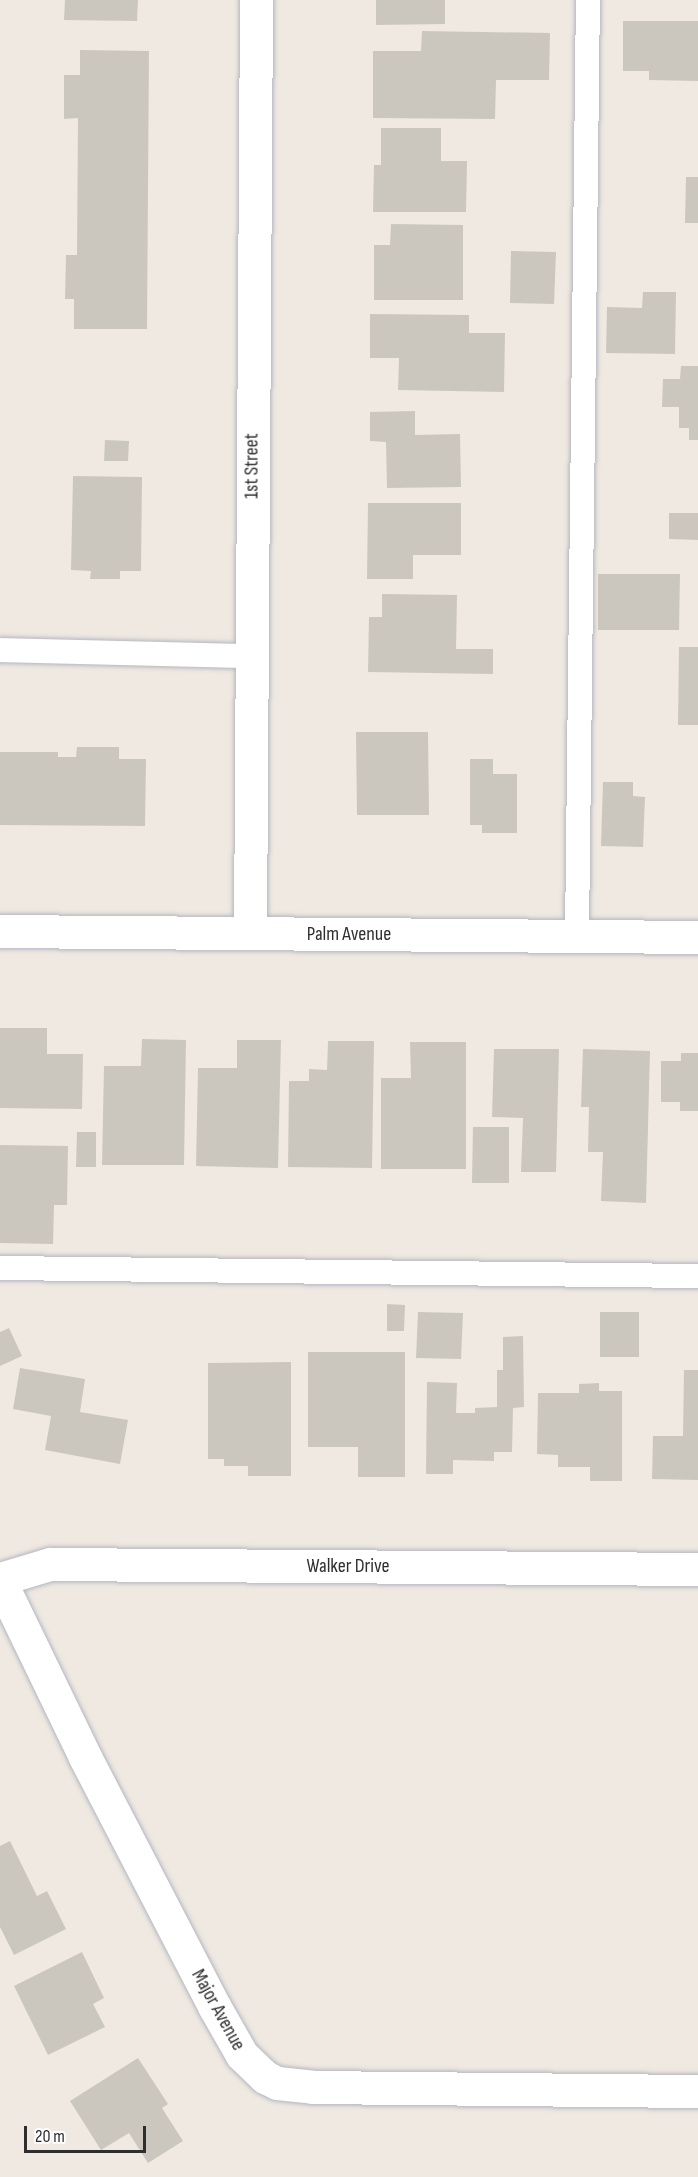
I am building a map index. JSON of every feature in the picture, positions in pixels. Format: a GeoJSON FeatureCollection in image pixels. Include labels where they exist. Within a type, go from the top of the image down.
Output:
{"type":"FeatureCollection","features":[{"type":"Feature","properties":{"kind":"street","name":"1st Street"},"geometry":{"type":"LineString","coordinates":[[250,933],[256,0]]}},
{"type":"Feature","properties":{"kind":"street","name":"Palm Avenue"},"geometry":{"type":"LineString","coordinates":[[0,931],[698,937]]}},
{"type":"Feature","properties":{"kind":"street","name":"Walker Drive"},"geometry":{"type":"LineString","coordinates":[[0,1580],[50,1564],[698,1569]]}},
{"type":"Feature","properties":{"kind":"street","name":"Major Avenue"},"geometry":{"type":"LineString","coordinates":[[0,1580],[85,1757],[214,2006],[242,2055],[265,2077],[277,2083],[313,2087],[698,2091]]}},
{"type":"Feature","properties":{"kind":"lane"},"geometry":{"type":"LineString","coordinates":[[577,935],[588,0]]}},
{"type":"Feature","properties":{"kind":"lane"},"geometry":{"type":"LineString","coordinates":[[0,650],[251,656]]}},
{"type":"Feature","properties":{"kind":"lane"},"geometry":{"type":"LineString","coordinates":[[0,1268],[698,1276]]}},
{"type":"Feature","properties":{"kind":"building"},"geometry":{"type":"Polygon","coordinates":[[[65,0],[138,0],[137,21],[64,20],[65,0]]]}},
{"type":"Feature","properties":{"kind":"building"},"geometry":{"type":"Polygon","coordinates":[[[376,0],[445,0],[445,24],[376,25],[376,0]]]}},
{"type":"Feature","properties":{"kind":"building"},"geometry":{"type":"Polygon","coordinates":[[[623,21],[698,21],[698,81],[649,80],[649,71],[623,71],[623,21]]]}},
{"type":"Feature","properties":{"kind":"building"},"geometry":{"type":"Polygon","coordinates":[[[422,31],[550,33],[549,80],[496,80],[495,119],[373,118],[373,51],[421,51],[422,31]]]}},
{"type":"Feature","properties":{"kind":"building"},"geometry":{"type":"Polygon","coordinates":[[[80,50],[149,51],[147,329],[74,329],[74,299],[65,299],[66,255],[77,255],[78,118],[64,119],[64,75],[80,75],[80,50]]]}},
{"type":"Feature","properties":{"kind":"building"},"geometry":{"type":"Polygon","coordinates":[[[381,128],[441,128],[441,161],[467,161],[466,212],[373,212],[374,165],[381,165],[381,128]]]}},
{"type":"Feature","properties":{"kind":"building"},"geometry":{"type":"Polygon","coordinates":[[[686,177],[698,177],[698,223],[685,223],[686,177]]]}},
{"type":"Feature","properties":{"kind":"building"},"geometry":{"type":"Polygon","coordinates":[[[391,224],[463,225],[463,300],[374,300],[374,245],[390,245],[391,224]]]}},
{"type":"Feature","properties":{"kind":"building"},"geometry":{"type":"Polygon","coordinates":[[[511,251],[556,252],[554,304],[510,303],[511,251]]]}},
{"type":"Feature","properties":{"kind":"building"},"geometry":{"type":"Polygon","coordinates":[[[643,292],[676,292],[675,354],[606,353],[607,307],[642,308],[643,292]]]}},
{"type":"Feature","properties":{"kind":"building"},"geometry":{"type":"Polygon","coordinates":[[[370,314],[469,315],[469,333],[505,333],[504,392],[398,390],[399,358],[370,358],[370,314]]]}},
{"type":"Feature","properties":{"kind":"building"},"geometry":{"type":"Polygon","coordinates":[[[681,366],[698,366],[698,440],[689,440],[689,428],[679,428],[679,407],[662,407],[663,379],[680,379],[681,366]]]}},
{"type":"Feature","properties":{"kind":"building"},"geometry":{"type":"Polygon","coordinates":[[[415,411],[415,435],[460,434],[461,487],[387,488],[386,442],[370,441],[370,412],[415,411]]]}},
{"type":"Feature","properties":{"kind":"building"},"geometry":{"type":"Polygon","coordinates":[[[105,440],[129,441],[128,461],[104,461],[105,440]]]}},
{"type":"Feature","properties":{"kind":"building"},"geometry":{"type":"Polygon","coordinates":[[[73,476],[142,477],[141,571],[120,571],[120,579],[90,579],[91,571],[71,570],[73,476]]]}},
{"type":"Feature","properties":{"kind":"building"},"geometry":{"type":"Polygon","coordinates":[[[368,503],[461,503],[461,555],[413,555],[413,579],[367,579],[368,503]]]}},
{"type":"Feature","properties":{"kind":"building"},"geometry":{"type":"Polygon","coordinates":[[[669,513],[698,513],[698,540],[669,539],[669,513]]]}},
{"type":"Feature","properties":{"kind":"building"},"geometry":{"type":"Polygon","coordinates":[[[598,574],[680,574],[679,630],[598,630],[598,574]]]}},
{"type":"Feature","properties":{"kind":"building"},"geometry":{"type":"Polygon","coordinates":[[[382,594],[457,595],[456,649],[493,649],[493,674],[368,672],[369,617],[382,617],[382,594]]]}},
{"type":"Feature","properties":{"kind":"building"},"geometry":{"type":"Polygon","coordinates":[[[679,647],[698,647],[698,725],[678,725],[679,647]]]}},
{"type":"Feature","properties":{"kind":"building"},"geometry":{"type":"Polygon","coordinates":[[[356,732],[428,732],[429,815],[357,815],[356,732]]]}},
{"type":"Feature","properties":{"kind":"building"},"geometry":{"type":"Polygon","coordinates":[[[77,747],[119,747],[119,759],[146,759],[145,826],[0,825],[0,752],[58,752],[58,757],[76,757],[77,747]]]}},
{"type":"Feature","properties":{"kind":"building"},"geometry":{"type":"Polygon","coordinates":[[[470,759],[493,759],[493,774],[517,774],[517,833],[482,833],[482,825],[470,825],[470,759]]]}},
{"type":"Feature","properties":{"kind":"building"},"geometry":{"type":"Polygon","coordinates":[[[603,782],[633,782],[633,796],[645,797],[643,847],[601,846],[603,782]]]}},
{"type":"Feature","properties":{"kind":"building"},"geometry":{"type":"Polygon","coordinates":[[[0,1028],[47,1028],[47,1054],[83,1054],[82,1109],[0,1108],[0,1028]]]}},
{"type":"Feature","properties":{"kind":"building"},"geometry":{"type":"Polygon","coordinates":[[[142,1039],[186,1040],[184,1165],[102,1165],[104,1066],[141,1066],[142,1039]]]}},
{"type":"Feature","properties":{"kind":"building"},"geometry":{"type":"Polygon","coordinates":[[[237,1040],[281,1040],[278,1168],[196,1166],[198,1068],[237,1068],[237,1040]]]}},
{"type":"Feature","properties":{"kind":"building"},"geometry":{"type":"Polygon","coordinates":[[[328,1041],[374,1041],[372,1168],[288,1167],[289,1081],[309,1081],[309,1069],[327,1070],[328,1041]]]}},
{"type":"Feature","properties":{"kind":"building"},"geometry":{"type":"Polygon","coordinates":[[[410,1042],[466,1042],[466,1169],[381,1169],[381,1078],[411,1078],[410,1042]]]}},
{"type":"Feature","properties":{"kind":"building"},"geometry":{"type":"Polygon","coordinates":[[[494,1049],[559,1049],[556,1172],[521,1172],[523,1118],[492,1117],[494,1049]]]}},
{"type":"Feature","properties":{"kind":"building"},"geometry":{"type":"Polygon","coordinates":[[[583,1049],[650,1051],[646,1203],[601,1201],[603,1152],[588,1152],[589,1107],[581,1107],[583,1049]]]}},
{"type":"Feature","properties":{"kind":"building"},"geometry":{"type":"Polygon","coordinates":[[[681,1053],[698,1053],[698,1111],[680,1111],[680,1102],[661,1102],[661,1061],[681,1061],[681,1053]]]}},
{"type":"Feature","properties":{"kind":"building"},"geometry":{"type":"Polygon","coordinates":[[[473,1127],[509,1127],[509,1183],[472,1183],[473,1127]]]}},
{"type":"Feature","properties":{"kind":"building"},"geometry":{"type":"Polygon","coordinates":[[[77,1132],[96,1132],[96,1167],[76,1167],[77,1132]]]}},
{"type":"Feature","properties":{"kind":"building"},"geometry":{"type":"Polygon","coordinates":[[[0,1145],[68,1146],[67,1205],[54,1205],[53,1244],[0,1243],[0,1145]]]}},
{"type":"Feature","properties":{"kind":"building"},"geometry":{"type":"Polygon","coordinates":[[[387,1304],[405,1305],[404,1331],[387,1331],[387,1304]]]}},
{"type":"Feature","properties":{"kind":"building"},"geometry":{"type":"Polygon","coordinates":[[[418,1312],[463,1313],[461,1359],[416,1358],[418,1312]]]}},
{"type":"Feature","properties":{"kind":"building"},"geometry":{"type":"Polygon","coordinates":[[[600,1312],[639,1312],[639,1357],[600,1357],[600,1312]]]}},
{"type":"Feature","properties":{"kind":"building"},"geometry":{"type":"Polygon","coordinates":[[[9,1328],[22,1356],[0,1366],[0,1332],[9,1328]]]}},
{"type":"Feature","properties":{"kind":"building"},"geometry":{"type":"Polygon","coordinates":[[[523,1336],[524,1407],[513,1408],[512,1452],[494,1452],[494,1461],[453,1460],[453,1474],[426,1474],[427,1382],[457,1383],[456,1413],[475,1413],[475,1408],[497,1407],[497,1370],[503,1370],[503,1337],[523,1336]]]}},
{"type":"Feature","properties":{"kind":"building"},"geometry":{"type":"Polygon","coordinates":[[[308,1352],[405,1352],[405,1477],[358,1477],[358,1447],[308,1447],[308,1352]]]}},
{"type":"Feature","properties":{"kind":"building"},"geometry":{"type":"Polygon","coordinates":[[[291,1362],[291,1476],[248,1476],[248,1466],[224,1466],[224,1459],[208,1459],[208,1363],[291,1362]]]}},
{"type":"Feature","properties":{"kind":"building"},"geometry":{"type":"Polygon","coordinates":[[[20,1368],[85,1379],[80,1412],[128,1420],[120,1464],[45,1450],[51,1416],[13,1409],[20,1368]]]}},
{"type":"Feature","properties":{"kind":"building"},"geometry":{"type":"Polygon","coordinates":[[[684,1370],[698,1370],[698,1480],[652,1479],[653,1436],[683,1436],[684,1370]]]}},
{"type":"Feature","properties":{"kind":"building"},"geometry":{"type":"Polygon","coordinates":[[[599,1383],[599,1391],[622,1391],[622,1481],[590,1481],[590,1467],[558,1467],[558,1455],[537,1454],[538,1393],[579,1393],[579,1384],[599,1383]]]}},
{"type":"Feature","properties":{"kind":"building"},"geometry":{"type":"Polygon","coordinates":[[[10,1841],[37,1896],[47,1891],[66,1929],[14,1955],[0,1927],[0,1846],[10,1841]]]}},
{"type":"Feature","properties":{"kind":"building"},"geometry":{"type":"Polygon","coordinates":[[[82,1952],[104,1998],[93,2004],[105,2027],[48,2055],[14,1986],[82,1952]]]}},
{"type":"Feature","properties":{"kind":"building"},"geometry":{"type":"Polygon","coordinates":[[[138,2058],[168,2104],[162,2108],[183,2141],[148,2163],[129,2133],[101,2150],[70,2101],[138,2058]]]}}]}
